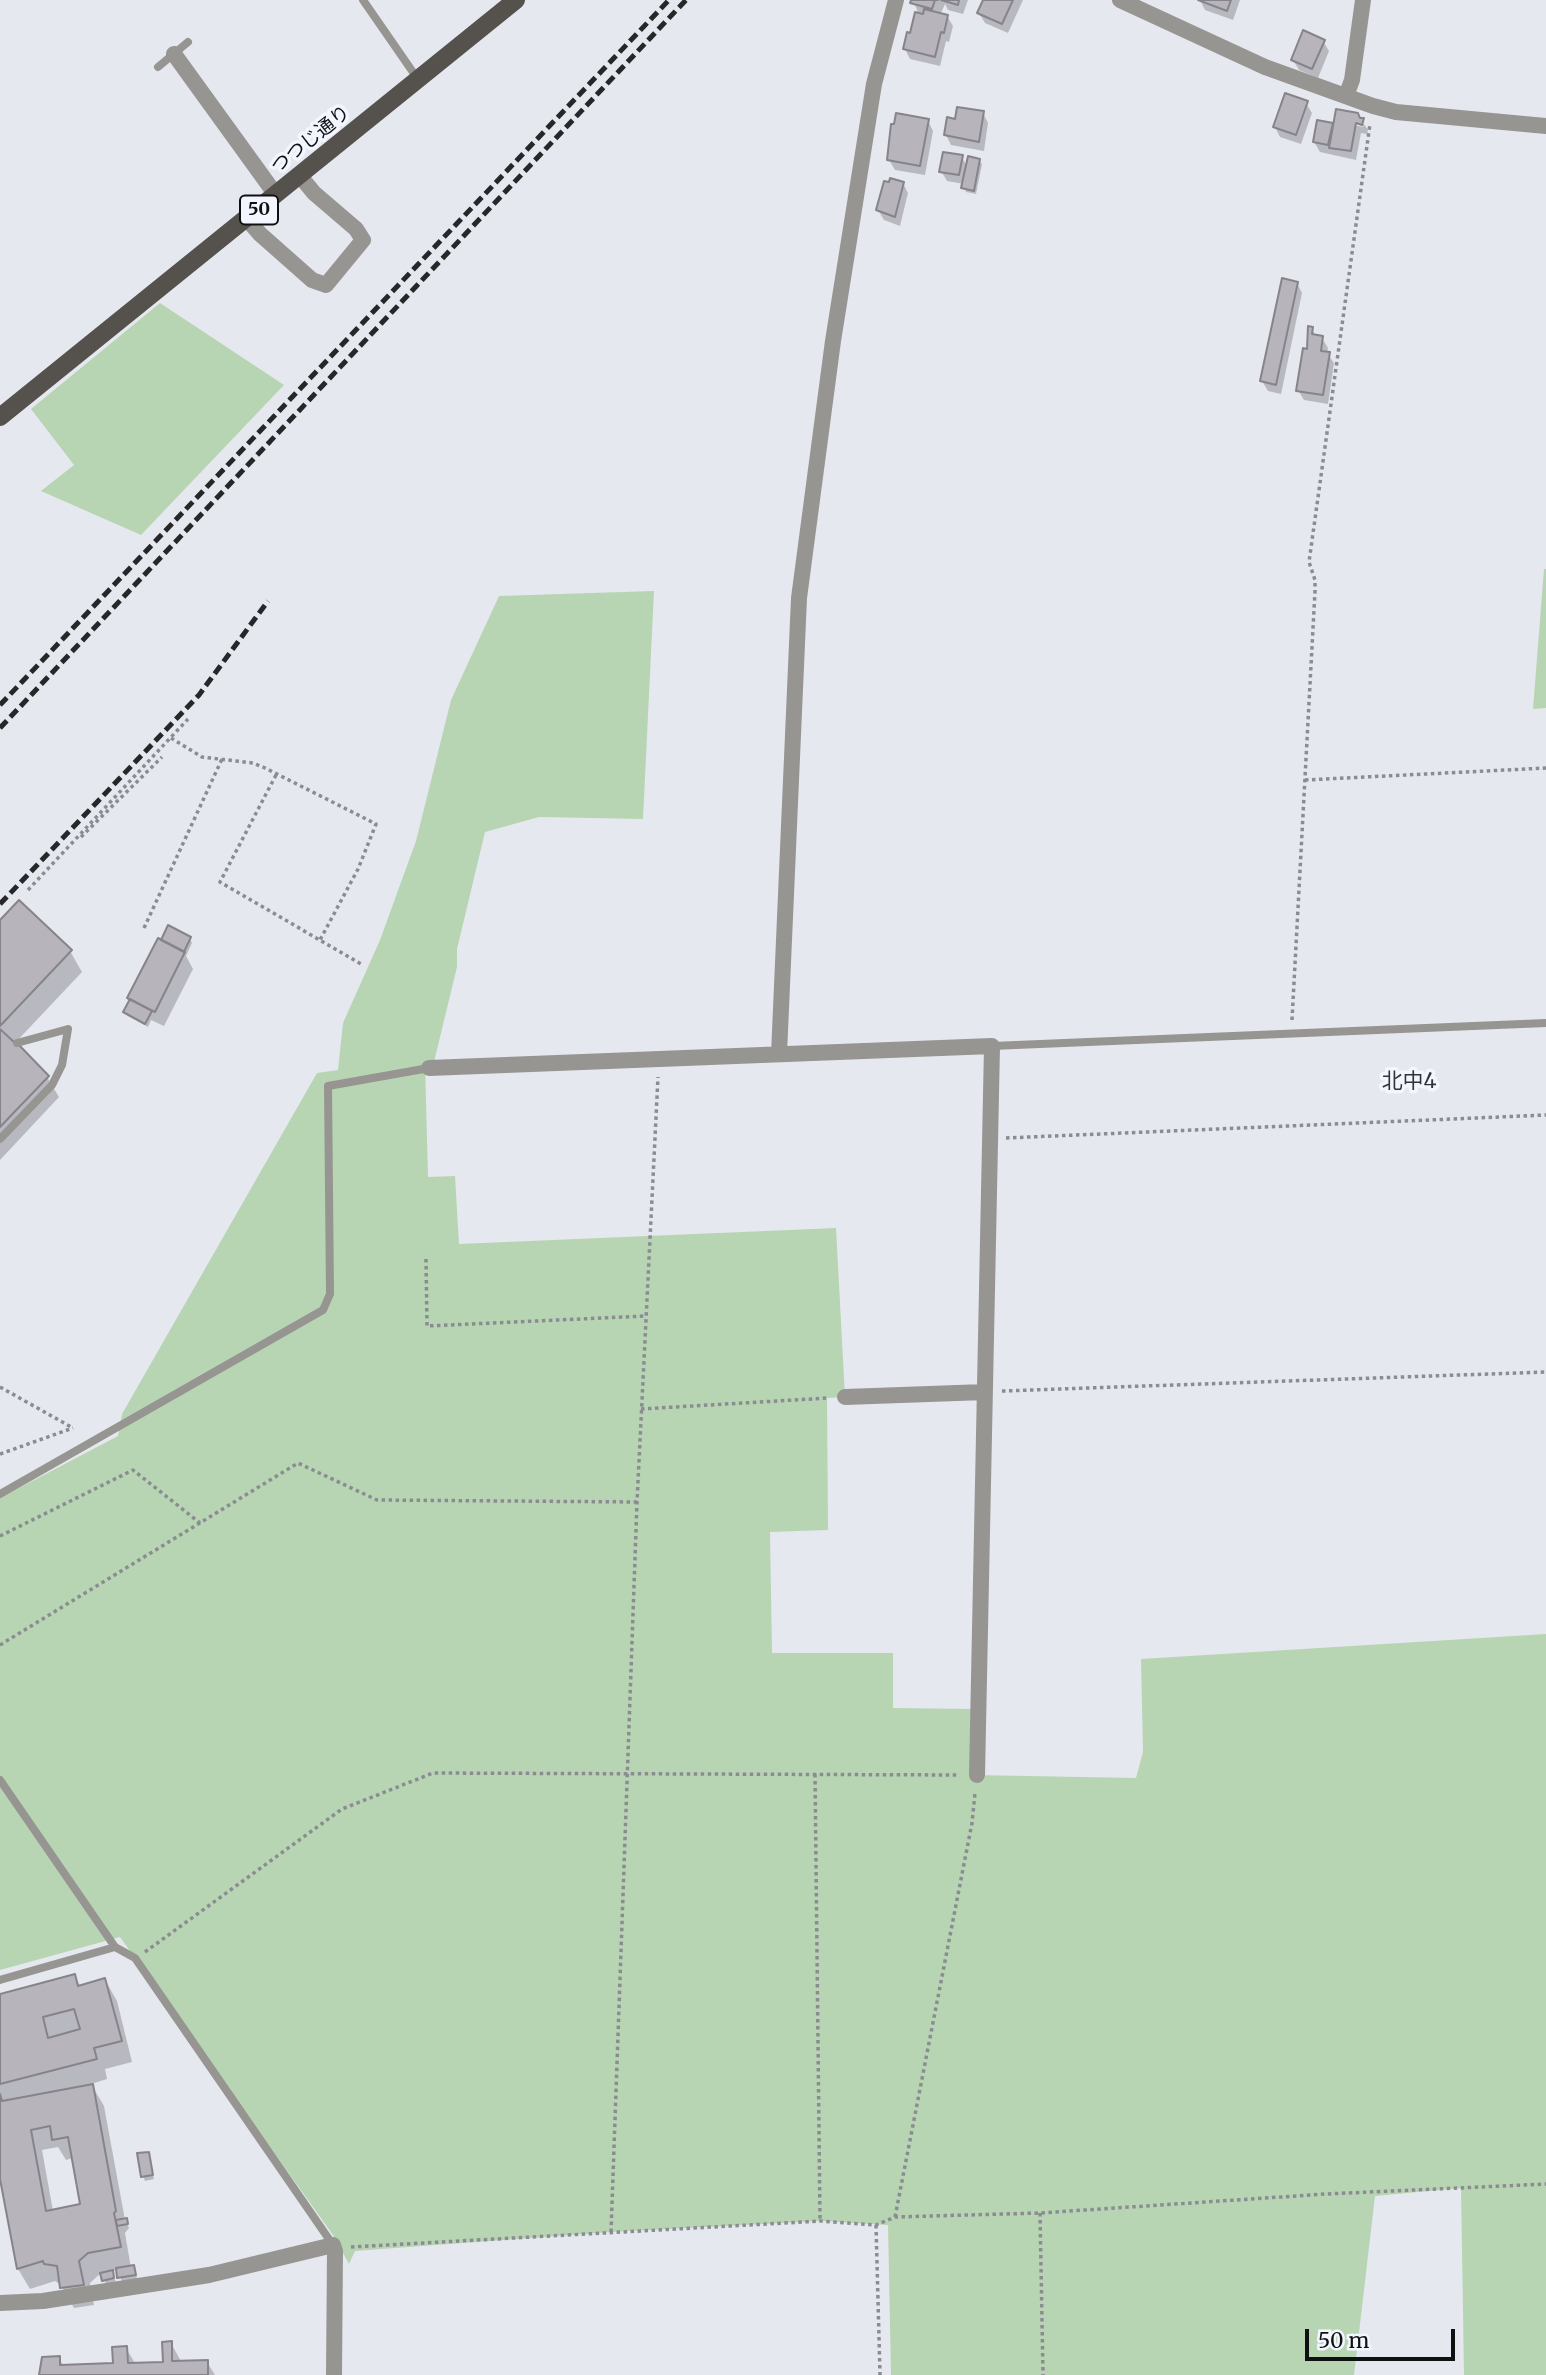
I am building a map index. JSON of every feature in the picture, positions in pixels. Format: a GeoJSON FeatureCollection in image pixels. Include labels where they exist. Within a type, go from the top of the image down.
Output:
{"type":"FeatureCollection","features":[{"type":"Feature","properties":{"kind":"main road","name":"つつじ通り"},"geometry":{"type":"LineString","coordinates":[[0,417],[516,0]]}},
{"type":"Feature","properties":{"kind":"street"},"geometry":{"type":"LineString","coordinates":[[779,1054],[799,598],[833,341],[874,84],[896,0]]}},
{"type":"Feature","properties":{"kind":"street"},"geometry":{"type":"LineString","coordinates":[[1120,0],[1265,66],[1373,106],[1396,112],[1546,126]]}},
{"type":"Feature","properties":{"kind":"street"},"geometry":{"type":"LineString","coordinates":[[1346,96],[1352,80],[1363,0]]}},
{"type":"Feature","properties":{"kind":"street"},"geometry":{"type":"LineString","coordinates":[[174,54],[276,195]]}},
{"type":"Feature","properties":{"kind":"street"},"geometry":{"type":"LineString","coordinates":[[247,219],[312,280],[326,285],[363,240],[356,229],[314,193],[300,176]]}},
{"type":"Feature","properties":{"kind":"street"},"geometry":{"type":"LineString","coordinates":[[429,1068],[992,1046],[977,1775]]}},
{"type":"Feature","properties":{"kind":"street"},"geometry":{"type":"LineString","coordinates":[[845,1397],[985,1392]]}},
{"type":"Feature","properties":{"kind":"street"},"geometry":{"type":"LineString","coordinates":[[0,2303],[43,2301],[209,2276],[334,2248],[334,2375]]}},
{"type":"Feature","properties":{"kind":"lane"},"geometry":{"type":"LineString","coordinates":[[363,0],[418,79]]}},
{"type":"Feature","properties":{"kind":"lane"},"geometry":{"type":"LineString","coordinates":[[158,67],[188,42]]}},
{"type":"Feature","properties":{"kind":"lane"},"geometry":{"type":"LineString","coordinates":[[992,1046],[1546,1023]]}},
{"type":"Feature","properties":{"kind":"lane"},"geometry":{"type":"LineString","coordinates":[[0,1139],[52,1084],[62,1065],[68,1029],[17,1043]]}},
{"type":"Feature","properties":{"kind":"lane"},"geometry":{"type":"LineString","coordinates":[[0,1494],[323,1310],[330,1294],[328,1086],[429,1068]]}},
{"type":"Feature","properties":{"kind":"lane"},"geometry":{"type":"LineString","coordinates":[[0,1780],[115,1947],[135,1958],[334,2248]]}},
{"type":"Feature","properties":{"kind":"lane"},"geometry":{"type":"LineString","coordinates":[[0,1980],[115,1947]]}},
{"type":"Feature","properties":{"kind":"path"},"geometry":{"type":"LineString","coordinates":[[1292,1033],[1315,591],[1315,580],[1309,562],[1373,106]]}},
{"type":"Feature","properties":{"kind":"path"},"geometry":{"type":"LineString","coordinates":[[162,757],[28,890],[188,719]]}},
{"type":"Feature","properties":{"kind":"path"},"geometry":{"type":"LineString","coordinates":[[171,738],[202,757],[253,763],[376,824],[358,869],[320,940]]}},
{"type":"Feature","properties":{"kind":"path"},"geometry":{"type":"LineString","coordinates":[[144,928],[222,759]]}},
{"type":"Feature","properties":{"kind":"path"},"geometry":{"type":"LineString","coordinates":[[1305,780],[1546,768]]}},
{"type":"Feature","properties":{"kind":"path"},"geometry":{"type":"LineString","coordinates":[[276,774],[220,882],[361,964]]}},
{"type":"Feature","properties":{"kind":"path"},"geometry":{"type":"LineString","coordinates":[[611,2232],[637,1502],[659,1059]]}},
{"type":"Feature","properties":{"kind":"path"},"geometry":{"type":"LineString","coordinates":[[990,1139],[1546,1115]]}},
{"type":"Feature","properties":{"kind":"path"},"geometry":{"type":"LineString","coordinates":[[426,1259],[427,1326],[645,1316]]}},
{"type":"Feature","properties":{"kind":"path"},"geometry":{"type":"LineString","coordinates":[[985,1392],[1546,1372]]}},
{"type":"Feature","properties":{"kind":"path"},"geometry":{"type":"LineString","coordinates":[[0,1387],[73,1428],[0,1454]]}},
{"type":"Feature","properties":{"kind":"path"},"geometry":{"type":"LineString","coordinates":[[641,1409],[845,1397]]}},
{"type":"Feature","properties":{"kind":"path"},"geometry":{"type":"LineString","coordinates":[[0,1645],[298,1463],[377,1500],[637,1502]]}},
{"type":"Feature","properties":{"kind":"path"},"geometry":{"type":"LineString","coordinates":[[0,1536],[133,1470],[200,1523]]}},
{"type":"Feature","properties":{"kind":"path"},"geometry":{"type":"LineString","coordinates":[[135,1958],[342,1809],[433,1773],[977,1775],[972,1823],[895,2217]]}},
{"type":"Feature","properties":{"kind":"path"},"geometry":{"type":"LineString","coordinates":[[815,1774],[821,2221]]}},
{"type":"Feature","properties":{"kind":"path"},"geometry":{"type":"LineString","coordinates":[[334,2248],[821,2221],[876,2224],[895,2217],[1040,2213],[1326,2194],[1546,2184]]}},
{"type":"Feature","properties":{"kind":"path"},"geometry":{"type":"LineString","coordinates":[[1040,2213],[1043,2375]]}},
{"type":"Feature","properties":{"kind":"path"},"geometry":{"type":"LineString","coordinates":[[876,2224],[880,2375]]}},
{"type":"Feature","properties":{"kind":"green space"},"geometry":{"type":"Polygon","coordinates":[[[160,303],[284,385],[141,535],[41,491],[74,465],[31,409],[160,303]]]}},
{"type":"Feature","properties":{"kind":"green space"},"geometry":{"type":"Polygon","coordinates":[[[1544,569],[1546,708],[1533,709],[1544,569]]]}},
{"type":"Feature","properties":{"kind":"green space"},"geometry":{"type":"Polygon","coordinates":[[[654,591],[643,819],[539,817],[485,832],[434,1062],[425,1063],[428,1177],[455,1176],[459,1244],[836,1228],[845,1397],[827,1398],[828,1530],[770,1532],[772,1653],[893,1653],[893,1708],[973,1709],[972,1775],[1136,1778],[1143,1752],[1141,1659],[1546,1634],[1546,2375],[1464,2375],[1461,2188],[1375,2196],[1354,2375],[891,2375],[888,2225],[820,2221],[611,2232],[355,2251],[349,2264],[333,2235],[120,1937],[0,1970],[0,1498],[118,1436],[122,1414],[317,1073],[338,1070],[343,1023],[380,940],[416,841],[451,700],[499,596],[654,591]]]}},
{"type":"Feature","properties":{"kind":"building"},"geometry":{"type":"Polygon","coordinates":[[[911,0],[935,0],[932,9],[910,3],[911,0]]]}},
{"type":"Feature","properties":{"kind":"building"},"geometry":{"type":"Polygon","coordinates":[[[941,0],[959,0],[958,5],[941,0]]]}},
{"type":"Feature","properties":{"kind":"building"},"geometry":{"type":"Polygon","coordinates":[[[983,0],[1013,0],[1002,24],[977,13],[983,0]]]}},
{"type":"Feature","properties":{"kind":"building"},"geometry":{"type":"Polygon","coordinates":[[[1198,0],[1231,0],[1227,11],[1198,0]]]}},
{"type":"Feature","properties":{"kind":"building"},"geometry":{"type":"Polygon","coordinates":[[[924,9],[948,15],[935,57],[903,49],[915,12],[923,14],[924,9]]]}},
{"type":"Feature","properties":{"kind":"building"},"geometry":{"type":"Polygon","coordinates":[[[1303,30],[1325,40],[1312,69],[1291,60],[1303,30]]]}},
{"type":"Feature","properties":{"kind":"building"},"geometry":{"type":"Polygon","coordinates":[[[1285,93],[1308,101],[1296,135],[1273,127],[1285,93]]]}},
{"type":"Feature","properties":{"kind":"building"},"geometry":{"type":"Polygon","coordinates":[[[957,107],[984,111],[979,142],[944,135],[947,117],[955,119],[957,107]]]}},
{"type":"Feature","properties":{"kind":"building"},"geometry":{"type":"Polygon","coordinates":[[[1336,109],[1358,113],[1360,118],[1364,118],[1362,125],[1356,123],[1351,151],[1329,148],[1336,109]]]}},
{"type":"Feature","properties":{"kind":"building"},"geometry":{"type":"Polygon","coordinates":[[[896,113],[929,119],[920,166],[887,160],[891,124],[894,124],[896,113]]]}},
{"type":"Feature","properties":{"kind":"building"},"geometry":{"type":"Polygon","coordinates":[[[1317,120],[1333,123],[1328,145],[1313,142],[1317,120]]]}},
{"type":"Feature","properties":{"kind":"building"},"geometry":{"type":"Polygon","coordinates":[[[943,152],[963,155],[959,175],[939,172],[943,152]]]}},
{"type":"Feature","properties":{"kind":"building"},"geometry":{"type":"Polygon","coordinates":[[[968,156],[980,159],[974,191],[961,188],[968,156]]]}},
{"type":"Feature","properties":{"kind":"building"},"geometry":{"type":"Polygon","coordinates":[[[890,178],[904,182],[895,217],[876,210],[884,181],[889,182],[890,178]]]}},
{"type":"Feature","properties":{"kind":"building"},"geometry":{"type":"Polygon","coordinates":[[[1282,278],[1298,282],[1276,385],[1260,381],[1282,278]]]}},
{"type":"Feature","properties":{"kind":"building"},"geometry":{"type":"Polygon","coordinates":[[[1308,326],[1313,327],[1312,334],[1323,336],[1321,351],[1330,352],[1323,395],[1296,391],[1303,348],[1307,349],[1308,326]]]}},
{"type":"Feature","properties":{"kind":"building"},"geometry":{"type":"Polygon","coordinates":[[[19,900],[72,950],[0,1026],[0,920],[19,900]]]}},
{"type":"Feature","properties":{"kind":"building"},"geometry":{"type":"Polygon","coordinates":[[[168,925],[191,937],[184,952],[161,940],[168,925]]]}},
{"type":"Feature","properties":{"kind":"building"},"geometry":{"type":"Polygon","coordinates":[[[158,938],[185,952],[155,1012],[127,998],[158,938]]]}},
{"type":"Feature","properties":{"kind":"building"},"geometry":{"type":"Polygon","coordinates":[[[130,999],[152,1011],[145,1024],[123,1012],[130,999]]]}},
{"type":"Feature","properties":{"kind":"building"},"geometry":{"type":"Polygon","coordinates":[[[0,1029],[49,1076],[0,1127],[0,1029]]]}},
{"type":"Feature","properties":{"kind":"building"},"geometry":{"type":"Polygon","coordinates":[[[75,1974],[78,1986],[105,1978],[122,2041],[94,2048],[97,2059],[0,2084],[0,1994],[75,1974]],[[74,2009],[43,2017],[48,2038],[80,2029],[74,2009]]]}},
{"type":"Feature","properties":{"kind":"building"},"geometry":{"type":"Polygon","coordinates":[[[93,2084],[121,2247],[88,2253],[79,2261],[84,2285],[60,2288],[57,2266],[44,2264],[43,2261],[17,2269],[0,2179],[0,2094],[2,2101],[93,2084]],[[50,2126],[31,2130],[46,2211],[80,2204],[68,2137],[52,2140],[50,2126]]]}},
{"type":"Feature","properties":{"kind":"building"},"geometry":{"type":"Polygon","coordinates":[[[149,2152],[153,2175],[141,2177],[137,2153],[149,2152]]]}},
{"type":"Feature","properties":{"kind":"building"},"geometry":{"type":"Polygon","coordinates":[[[127,2218],[128,2224],[117,2226],[116,2220],[127,2218]]]}},
{"type":"Feature","properties":{"kind":"building"},"geometry":{"type":"Polygon","coordinates":[[[134,2265],[136,2275],[117,2278],[116,2268],[134,2265]]]}},
{"type":"Feature","properties":{"kind":"building"},"geometry":{"type":"Polygon","coordinates":[[[113,2270],[114,2278],[102,2281],[100,2273],[113,2270]]]}},
{"type":"Feature","properties":{"kind":"building"},"geometry":{"type":"Polygon","coordinates":[[[172,2341],[172,2361],[208,2360],[208,2375],[39,2375],[42,2357],[60,2356],[60,2365],[113,2363],[112,2347],[127,2346],[128,2363],[163,2362],[162,2342],[172,2341]]]}},
{"type":"Feature","properties":{"kind":"railway"},"geometry":{"type":"LineString","coordinates":[[0,705],[669,0]]}},
{"type":"Feature","properties":{"kind":"railway"},"geometry":{"type":"LineString","coordinates":[[0,728],[686,0]]}},
{"type":"Feature","properties":{"kind":"railway"},"geometry":{"type":"LineString","coordinates":[[0,904],[199,695],[268,601]]}},
{"type":"Feature","properties":{"kind":"district","name":"北中4"},"geometry":{"type":"Point","coordinates":[1409,1082]}}]}
